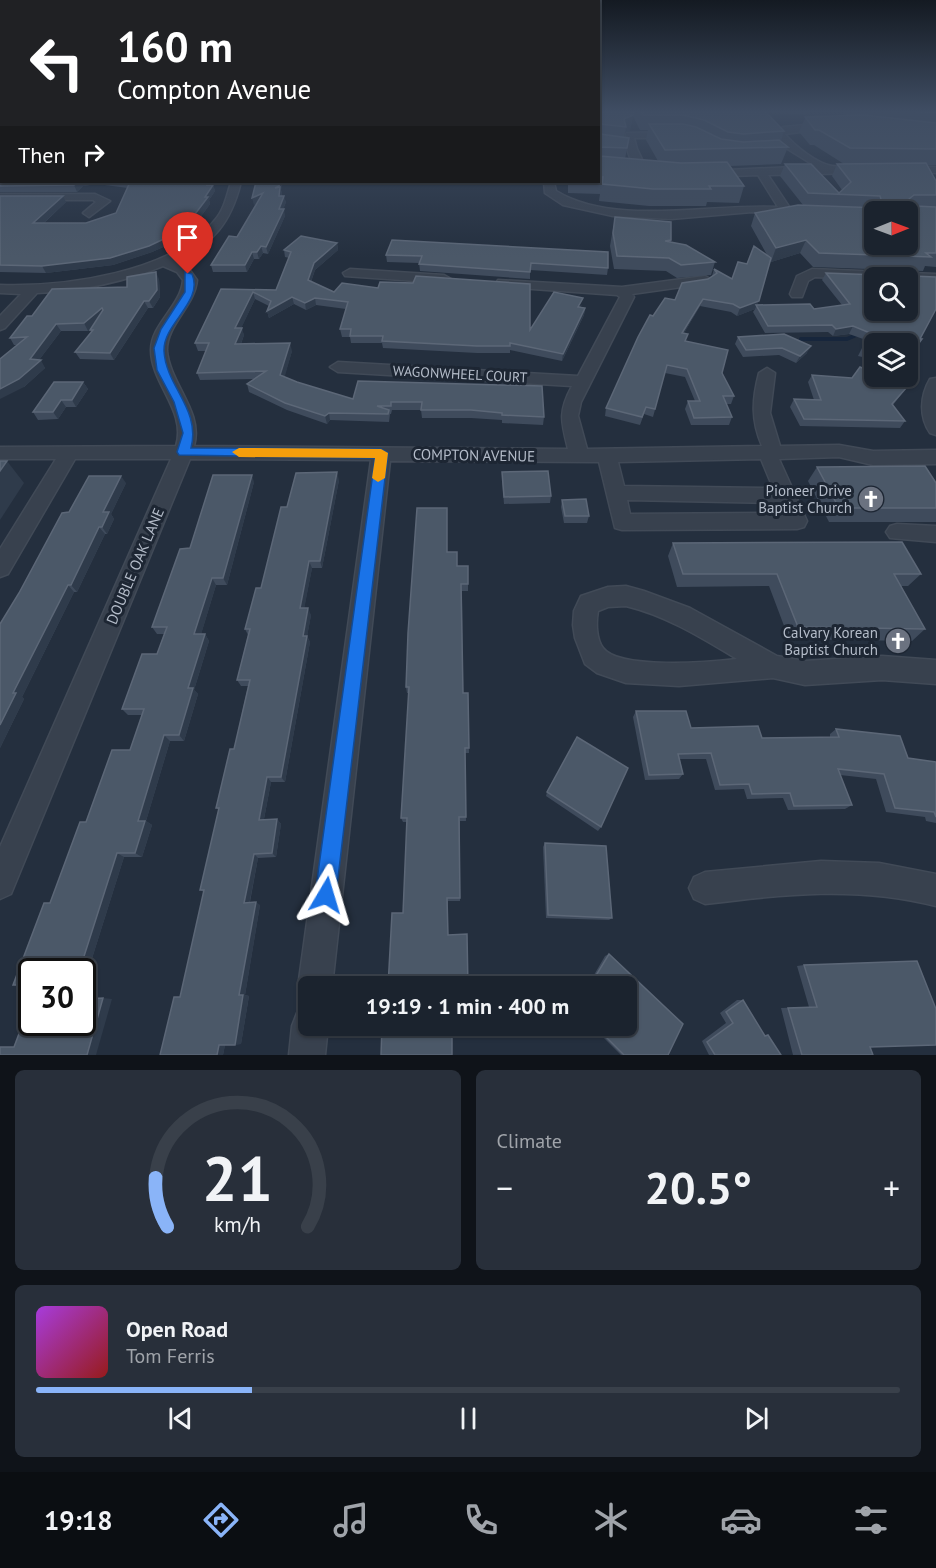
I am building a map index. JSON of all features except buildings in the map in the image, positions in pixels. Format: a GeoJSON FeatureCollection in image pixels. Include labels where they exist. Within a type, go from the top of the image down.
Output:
{"type":"FeatureCollection","features":[{"type":"Feature","properties":{"kind":"street"},"geometry":{"type":"LineString","coordinates":[[636,160],[642,172]]}},
{"type":"Feature","properties":{"kind":"street"},"geometry":{"type":"LineString","coordinates":[[813,160],[827,169]]}},
{"type":"Feature","properties":{"kind":"street"},"geometry":{"type":"LineString","coordinates":[[692,174],[736,178],[761,172],[827,169],[936,170]]}},
{"type":"Feature","properties":{"kind":"street"},"geometry":{"type":"LineString","coordinates":[[761,172],[787,212]]}},
{"type":"Feature","properties":{"kind":"street"},"geometry":{"type":"LineString","coordinates":[[0,289],[33,290],[111,278],[164,261],[189,248],[220,224],[236,183]]}},
{"type":"Feature","properties":{"kind":"street"},"geometry":{"type":"LineString","coordinates":[[549,183],[551,193],[558,199],[594,209],[728,218],[750,205],[807,213]]}},
{"type":"Feature","properties":{"kind":"street"},"geometry":{"type":"LineString","coordinates":[[0,197],[96,197],[105,201],[89,213]]}},
{"type":"Feature","properties":{"kind":"street"},"geometry":{"type":"LineString","coordinates":[[594,209],[597,217],[607,220],[663,226],[708,226]]}},
{"type":"Feature","properties":{"kind":"street","name":"DOUBLE OAK LANE"},"geometry":{"type":"LineString","coordinates":[[0,883],[183,452],[189,433],[179,402],[162,370],[159,348],[166,329],[189,292],[190,280],[182,269],[164,261]]}},
{"type":"Feature","properties":{"kind":"street"},"geometry":{"type":"LineString","coordinates":[[350,273],[456,280]]}},
{"type":"Feature","properties":{"kind":"street"},"geometry":{"type":"LineString","coordinates":[[796,294],[802,279],[812,273],[936,278]]}},
{"type":"Feature","properties":{"kind":"street"},"geometry":{"type":"LineString","coordinates":[[491,282],[625,294],[705,280]]}},
{"type":"Feature","properties":{"kind":"street"},"geometry":{"type":"LineString","coordinates":[[0,325],[33,290]]}},
{"type":"Feature","properties":{"kind":"street"},"geometry":{"type":"LineString","coordinates":[[579,456],[569,416],[572,402],[625,294]]}},
{"type":"Feature","properties":{"kind":"street","name":"WAGONWHEEL COURT"},"geometry":{"type":"LineString","coordinates":[[338,367],[582,381]]}},
{"type":"Feature","properties":{"kind":"street"},"geometry":{"type":"LineString","coordinates":[[607,456],[622,522],[797,521],[762,427],[759,404],[767,373]]}},
{"type":"Feature","properties":{"kind":"street"},"geometry":{"type":"LineString","coordinates":[[936,383],[930,398],[936,429]]}},
{"type":"Feature","properties":{"kind":"street","name":"COMPTON AVENUE"},"geometry":{"type":"LineString","coordinates":[[0,453],[183,452],[607,456],[839,451],[866,446],[936,444]]}},
{"type":"Feature","properties":{"kind":"street","name":"COMPTON AVENUE"},"geometry":{"type":"LineString","coordinates":[[839,451],[873,458],[936,457]]}},
{"type":"Feature","properties":{"kind":"street"},"geometry":{"type":"LineString","coordinates":[[0,568],[69,453]]}},
{"type":"Feature","properties":{"kind":"street"},"geometry":{"type":"LineString","coordinates":[[316,976],[381,453]]}},
{"type":"Feature","properties":{"kind":"street"},"geometry":{"type":"LineString","coordinates":[[616,493],[786,496]]}},
{"type":"Feature","properties":{"kind":"street"},"geometry":{"type":"LineString","coordinates":[[897,532],[936,534]]}},
{"type":"Feature","properties":{"kind":"street"},"geometry":{"type":"LineString","coordinates":[[773,667],[666,608],[643,599],[626,596],[608,597],[589,603],[584,614],[586,635],[594,657],[610,667],[631,672],[680,674],[773,667],[805,673],[882,668],[936,672]]}},
{"type":"Feature","properties":{"kind":"street"},"geometry":{"type":"LineString","coordinates":[[705,888],[808,876],[863,876],[936,890]]}},
{"type":"Feature","properties":{"kind":"street"},"geometry":{"type":"LineString","coordinates":[[307,1055],[309,1036]]}},
{"type":"Feature","properties":{"kind":"waterway"},"geometry":{"type":"LineString","coordinates":[[801,339],[847,339],[861,333]]}},
{"type":"Feature","properties":{"kind":"slow traffic"},"geometry":{"type":"LineString","coordinates":[[239,452],[381,453],[378,478]]}},
{"type":"Feature","properties":{"kind":"place","name":"Pioneer Drive Baptist Church"},"geometry":{"type":"Point","coordinates":[871,499]}},
{"type":"Feature","properties":{"kind":"place","name":"Calvary Korean Baptist Church"},"geometry":{"type":"Point","coordinates":[898,641]}},
{"type":"Feature","properties":{"kind":"route"},"geometry":{"type":"LineString","coordinates":[[188,274],[189,292],[166,329],[159,348],[162,370],[179,402],[189,433],[183,452],[381,453],[326,895]]}}]}
